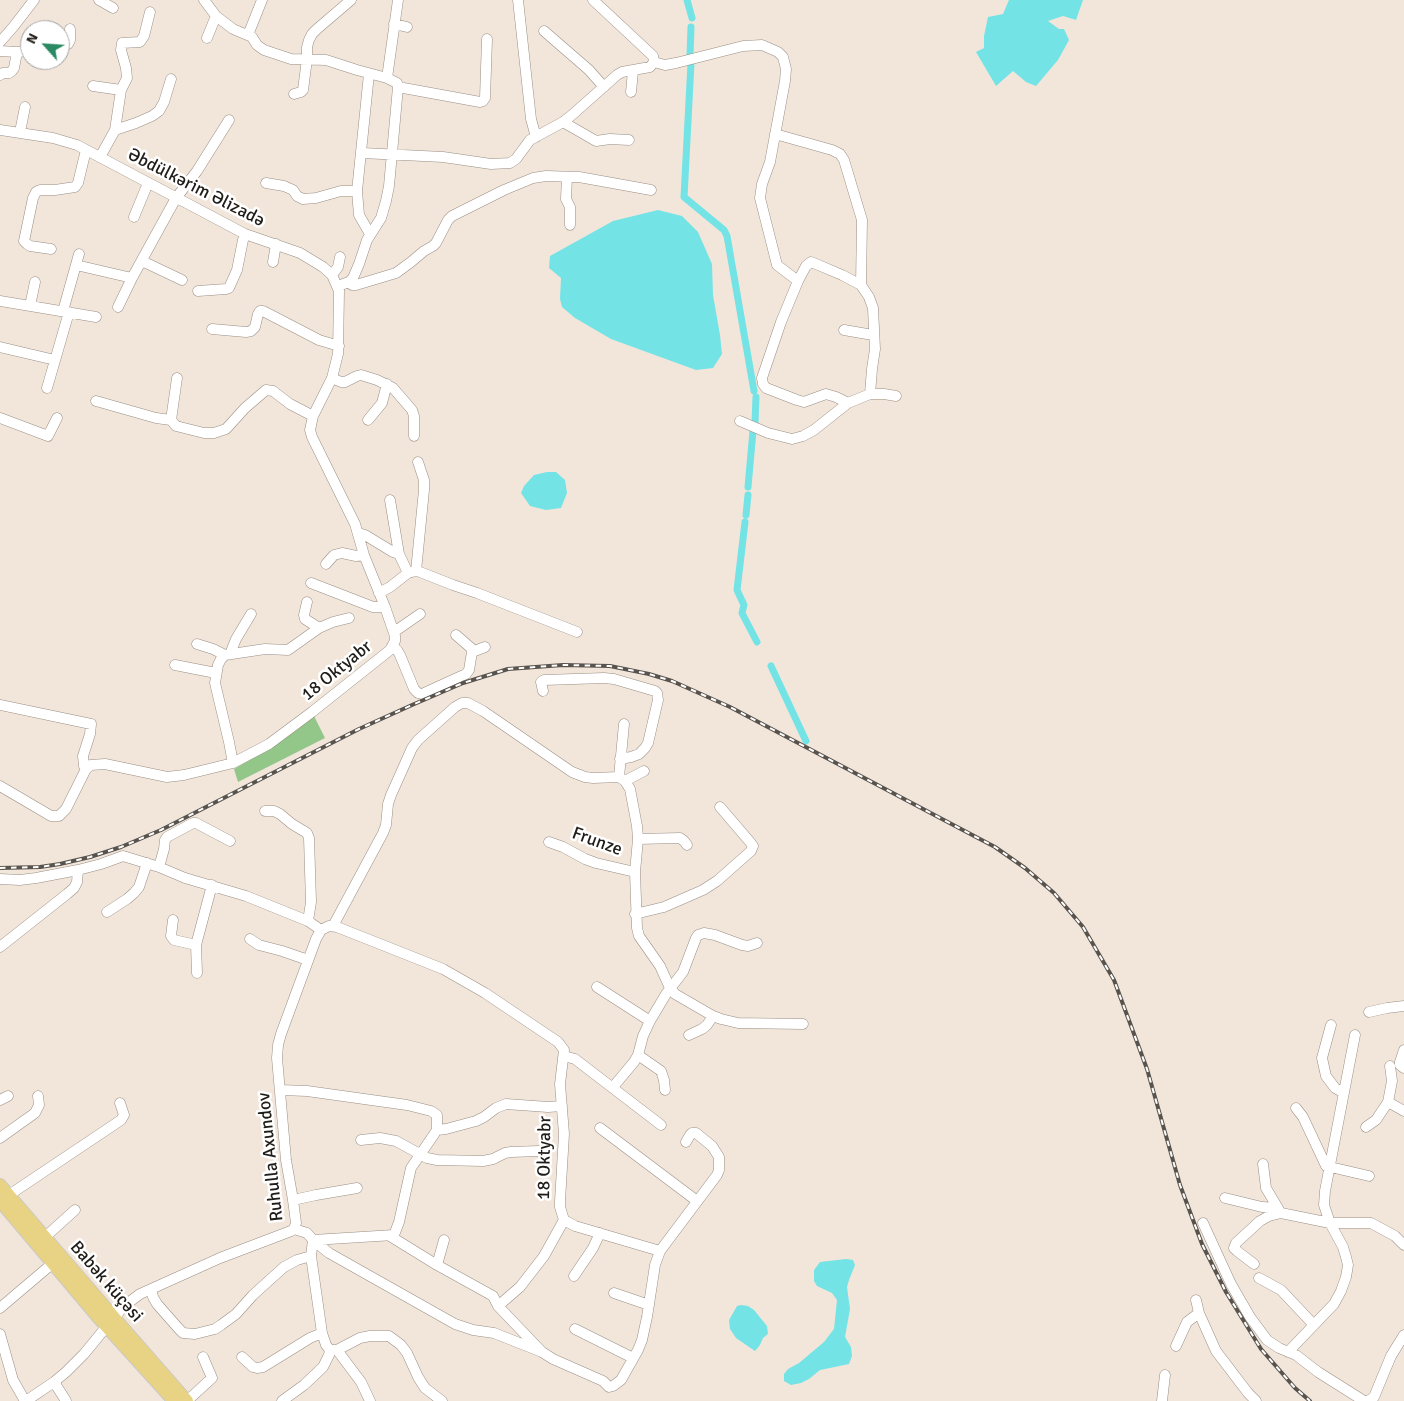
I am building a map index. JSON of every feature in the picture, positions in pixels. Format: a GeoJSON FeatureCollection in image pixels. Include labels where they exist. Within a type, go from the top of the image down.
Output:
{"type":"FeatureCollection","features":[{"type":"Feature","properties":{"kind":"main road","name":"Babək küçəsi"},"geometry":{"type":"LineString","coordinates":[[0,1184],[3,1201],[53,1264],[187,1401]]}},
{"type":"Feature","properties":{"kind":"main road","name":"Babək küçəsi"},"geometry":{"type":"LineString","coordinates":[[3,1201],[44,1238],[174,1401]]}},
{"type":"Feature","properties":{"kind":"street"},"geometry":{"type":"LineString","coordinates":[[0,42],[34,0]]}},
{"type":"Feature","properties":{"kind":"street"},"geometry":{"type":"LineString","coordinates":[[99,0],[113,8]]}},
{"type":"Feature","properties":{"kind":"street"},"geometry":{"type":"LineString","coordinates":[[204,0],[214,13],[233,28],[254,39],[257,45],[264,50],[291,58],[326,60],[387,78],[397,83],[392,155],[386,201],[378,224],[370,234],[356,272],[349,282],[338,286]]}},
{"type":"Feature","properties":{"kind":"street"},"geometry":{"type":"LineString","coordinates":[[207,38],[217,0]]}},
{"type":"Feature","properties":{"kind":"street"},"geometry":{"type":"LineString","coordinates":[[248,35],[262,0]]}},
{"type":"Feature","properties":{"kind":"street"},"geometry":{"type":"LineString","coordinates":[[294,94],[303,90],[307,47],[312,34],[351,0]]}},
{"type":"Feature","properties":{"kind":"street"},"geometry":{"type":"LineString","coordinates":[[387,78],[398,0]]}},
{"type":"Feature","properties":{"kind":"street"},"geometry":{"type":"LineString","coordinates":[[518,0],[531,118],[536,137]]}},
{"type":"Feature","properties":{"kind":"street"},"geometry":{"type":"LineString","coordinates":[[362,153],[443,157],[503,164],[513,162],[527,142],[563,122],[578,111],[617,75],[622,72],[650,67],[654,62],[653,56],[593,0]]}},
{"type":"Feature","properties":{"kind":"street"},"geometry":{"type":"LineString","coordinates":[[100,157],[115,130],[121,90],[127,78],[121,50],[122,43],[140,42],[144,36],[150,12]]}},
{"type":"Feature","properties":{"kind":"street"},"geometry":{"type":"LineString","coordinates":[[394,24],[407,27]]}},
{"type":"Feature","properties":{"kind":"street"},"geometry":{"type":"LineString","coordinates":[[544,31],[589,70],[604,87]]}},
{"type":"Feature","properties":{"kind":"street"},"geometry":{"type":"LineString","coordinates":[[398,87],[483,101],[485,98],[487,39]]}},
{"type":"Feature","properties":{"kind":"street"},"geometry":{"type":"LineString","coordinates":[[654,62],[665,65],[743,46],[762,45],[778,52],[783,57],[786,69],[785,81],[770,162],[760,190],[761,207],[776,264],[798,281]]}},
{"type":"Feature","properties":{"kind":"street"},"geometry":{"type":"LineString","coordinates":[[0,51],[20,52]]}},
{"type":"Feature","properties":{"kind":"street"},"geometry":{"type":"LineString","coordinates":[[0,75],[12,71],[17,52]]}},
{"type":"Feature","properties":{"kind":"street"},"geometry":{"type":"LineString","coordinates":[[631,92],[633,71]]}},
{"type":"Feature","properties":{"kind":"street"},"geometry":{"type":"LineString","coordinates":[[369,74],[357,191],[359,216],[370,234]]}},
{"type":"Feature","properties":{"kind":"street"},"geometry":{"type":"LineString","coordinates":[[115,130],[136,123],[159,111],[164,102],[171,79]]}},
{"type":"Feature","properties":{"kind":"street"},"geometry":{"type":"LineString","coordinates":[[93,86],[121,90]]}},
{"type":"Feature","properties":{"kind":"street"},"geometry":{"type":"LineString","coordinates":[[20,132],[25,106]]}},
{"type":"Feature","properties":{"kind":"street"},"geometry":{"type":"LineString","coordinates":[[118,306],[176,198],[210,151],[229,120]]}},
{"type":"Feature","properties":{"kind":"street"},"geometry":{"type":"LineString","coordinates":[[563,122],[596,141],[610,139],[629,140]]}},
{"type":"Feature","properties":{"kind":"street","name":"Əbdülkərim Əlizadə"},"geometry":{"type":"LineString","coordinates":[[0,130],[60,140],[86,150],[245,234],[300,253],[332,275],[338,286]]}},
{"type":"Feature","properties":{"kind":"street"},"geometry":{"type":"LineString","coordinates":[[775,134],[832,150],[840,154],[844,160],[862,220],[861,284],[872,303],[875,349],[870,394]]}},
{"type":"Feature","properties":{"kind":"street"},"geometry":{"type":"LineString","coordinates":[[51,250],[30,246],[24,241],[33,198],[36,192],[40,190],[75,187],[78,183],[86,150]]}},
{"type":"Feature","properties":{"kind":"street"},"geometry":{"type":"LineString","coordinates":[[349,282],[352,285],[356,285],[396,274],[436,243],[452,216],[533,178],[546,176],[579,177],[652,190]]}},
{"type":"Feature","properties":{"kind":"street"},"geometry":{"type":"LineString","coordinates":[[568,177],[566,199],[570,206],[570,225]]}},
{"type":"Feature","properties":{"kind":"street"},"geometry":{"type":"LineString","coordinates":[[134,217],[148,183]]}},
{"type":"Feature","properties":{"kind":"street"},"geometry":{"type":"LineString","coordinates":[[266,183],[284,186],[293,190],[297,196],[303,199],[316,198],[341,191],[357,191]]}},
{"type":"Feature","properties":{"kind":"street"},"geometry":{"type":"LineString","coordinates":[[198,291],[229,288],[237,270],[245,234]]}},
{"type":"Feature","properties":{"kind":"street"},"geometry":{"type":"LineString","coordinates":[[273,262],[276,244]]}},
{"type":"Feature","properties":{"kind":"street"},"geometry":{"type":"LineString","coordinates":[[47,388],[79,254]]}},
{"type":"Feature","properties":{"kind":"street"},"geometry":{"type":"LineString","coordinates":[[332,275],[338,267],[340,257]]}},
{"type":"Feature","properties":{"kind":"street"},"geometry":{"type":"LineString","coordinates":[[142,260],[182,280]]}},
{"type":"Feature","properties":{"kind":"street"},"geometry":{"type":"LineString","coordinates":[[848,403],[826,394],[804,402],[766,388],[762,378],[798,281],[806,266],[812,262],[861,284]]}},
{"type":"Feature","properties":{"kind":"street"},"geometry":{"type":"LineString","coordinates":[[76,265],[132,278]]}},
{"type":"Feature","properties":{"kind":"street"},"geometry":{"type":"LineString","coordinates":[[30,306],[35,282]]}},
{"type":"Feature","properties":{"kind":"street","name":"18 Oktyabr"},"geometry":{"type":"LineString","coordinates":[[86,769],[91,765],[105,764],[160,776],[175,777],[233,763],[269,744],[305,718],[375,662],[395,641],[394,632],[364,555],[358,534],[310,430],[313,416],[332,378],[338,354],[338,286]]}},
{"type":"Feature","properties":{"kind":"street"},"geometry":{"type":"LineString","coordinates":[[0,301],[96,317]]}},
{"type":"Feature","properties":{"kind":"street"},"geometry":{"type":"LineString","coordinates":[[212,329],[251,331],[255,327],[258,314],[260,311],[263,311],[319,340],[339,346]]}},
{"type":"Feature","properties":{"kind":"street"},"geometry":{"type":"LineString","coordinates":[[844,330],[873,335]]}},
{"type":"Feature","properties":{"kind":"street"},"geometry":{"type":"LineString","coordinates":[[0,347],[55,360]]}},
{"type":"Feature","properties":{"kind":"street"},"geometry":{"type":"LineString","coordinates":[[332,378],[345,382],[361,376],[387,384],[400,395],[412,410],[414,416],[414,436]]}},
{"type":"Feature","properties":{"kind":"street"},"geometry":{"type":"LineString","coordinates":[[171,420],[177,378]]}},
{"type":"Feature","properties":{"kind":"street"},"geometry":{"type":"LineString","coordinates":[[368,420],[382,403],[387,384]]}},
{"type":"Feature","properties":{"kind":"street"},"geometry":{"type":"LineString","coordinates":[[96,401],[156,418],[171,420],[176,426],[209,433],[222,431],[266,390],[277,394],[290,404],[313,416]]}},
{"type":"Feature","properties":{"kind":"street"},"geometry":{"type":"LineString","coordinates":[[740,421],[768,432],[792,438],[804,436],[848,403],[870,394],[896,396]]}},
{"type":"Feature","properties":{"kind":"street"},"geometry":{"type":"LineString","coordinates":[[0,418],[48,436],[57,418]]}},
{"type":"Feature","properties":{"kind":"street"},"geometry":{"type":"LineString","coordinates":[[380,593],[412,572],[424,490],[424,480],[418,462]]}},
{"type":"Feature","properties":{"kind":"street"},"geometry":{"type":"LineString","coordinates":[[390,500],[399,554],[412,572],[428,575],[577,632]]}},
{"type":"Feature","properties":{"kind":"street"},"geometry":{"type":"LineString","coordinates":[[358,534],[365,534],[399,554]]}},
{"type":"Feature","properties":{"kind":"street"},"geometry":{"type":"LineString","coordinates":[[326,564],[334,555],[342,553],[356,556],[364,555]]}},
{"type":"Feature","properties":{"kind":"street"},"geometry":{"type":"LineString","coordinates":[[311,583],[373,607],[385,607]]}},
{"type":"Feature","properties":{"kind":"street"},"geometry":{"type":"LineString","coordinates":[[307,602],[305,619],[319,628]]}},
{"type":"Feature","properties":{"kind":"street"},"geometry":{"type":"LineString","coordinates":[[233,763],[216,689],[216,673],[218,665],[227,654],[251,614]]}},
{"type":"Feature","properties":{"kind":"street"},"geometry":{"type":"LineString","coordinates":[[394,632],[420,614]]}},
{"type":"Feature","properties":{"kind":"street"},"geometry":{"type":"LineString","coordinates":[[197,644],[227,654],[265,649],[288,650],[319,628],[349,618]]}},
{"type":"Feature","properties":{"kind":"street"},"geometry":{"type":"LineString","coordinates":[[392,646],[400,655],[414,689],[420,694],[466,674],[470,668],[471,648],[456,635]]}},
{"type":"Feature","properties":{"kind":"street"},"geometry":{"type":"LineString","coordinates":[[472,652],[485,647]]}},
{"type":"Feature","properties":{"kind":"street"},"geometry":{"type":"LineString","coordinates":[[175,666],[216,673]]}},
{"type":"Feature","properties":{"kind":"street"},"geometry":{"type":"LineString","coordinates":[[543,691],[541,682],[544,680],[604,678],[614,679],[655,691],[658,700],[648,744],[639,754],[631,758],[620,759]]}},
{"type":"Feature","properties":{"kind":"street"},"geometry":{"type":"LineString","coordinates":[[333,926],[383,833],[391,795],[412,748],[418,740],[462,703],[468,702],[474,705],[579,775],[594,778],[622,779],[644,770]]}},
{"type":"Feature","properties":{"kind":"street"},"geometry":{"type":"LineString","coordinates":[[0,705],[91,724],[83,756],[86,769],[66,809],[59,816],[51,816],[0,786]]}},
{"type":"Feature","properties":{"kind":"street"},"geometry":{"type":"LineString","coordinates":[[624,724],[620,759],[622,779],[630,789],[638,839],[635,872],[636,928],[639,936],[660,966],[670,988],[675,994],[721,1019],[738,1023],[803,1024]]}},
{"type":"Feature","properties":{"kind":"street"},"geometry":{"type":"LineString","coordinates":[[635,914],[664,907],[703,890],[717,881],[751,851],[753,846],[720,807]]}},
{"type":"Feature","properties":{"kind":"street"},"geometry":{"type":"LineString","coordinates":[[265,811],[274,811],[280,814],[307,833],[309,838],[311,902],[308,921]]}},
{"type":"Feature","properties":{"kind":"street"},"geometry":{"type":"LineString","coordinates":[[158,867],[167,837],[193,823],[230,841]]}},
{"type":"Feature","properties":{"kind":"street"},"geometry":{"type":"LineString","coordinates":[[638,839],[680,838],[687,845]]}},
{"type":"Feature","properties":{"kind":"street","name":"Frunze"},"geometry":{"type":"LineString","coordinates":[[549,842],[596,863],[635,872]]}},
{"type":"Feature","properties":{"kind":"street"},"geometry":{"type":"LineString","coordinates":[[0,879],[28,879],[78,870],[123,856],[246,896],[308,921],[321,930],[333,926],[429,963],[485,993],[558,1042],[564,1050],[564,1056],[575,1059],[660,1125]]}},
{"type":"Feature","properties":{"kind":"street"},"geometry":{"type":"LineString","coordinates":[[107,912],[127,899],[139,887],[147,863]]}},
{"type":"Feature","properties":{"kind":"street"},"geometry":{"type":"LineString","coordinates":[[0,947],[74,888],[77,882],[78,870]]}},
{"type":"Feature","properties":{"kind":"street"},"geometry":{"type":"LineString","coordinates":[[197,973],[196,945],[212,885]]}},
{"type":"Feature","properties":{"kind":"street"},"geometry":{"type":"LineString","coordinates":[[173,920],[171,936],[174,940],[196,945]]}},
{"type":"Feature","properties":{"kind":"street","name":"Ruhulla Axundov"},"geometry":{"type":"LineString","coordinates":[[26,1401],[54,1382],[84,1354],[124,1306],[140,1294],[220,1258],[294,1229],[296,1223],[294,1200],[286,1160],[277,1058],[278,1045],[308,960],[321,930]]}},
{"type":"Feature","properties":{"kind":"street"},"geometry":{"type":"LineString","coordinates":[[613,1087],[638,1055],[643,1036],[650,1021],[670,988],[683,972],[698,935],[704,933],[716,935],[748,946],[757,943]]}},
{"type":"Feature","properties":{"kind":"street"},"geometry":{"type":"LineString","coordinates":[[250,939],[259,945],[308,960]]}},
{"type":"Feature","properties":{"kind":"street"},"geometry":{"type":"LineString","coordinates":[[597,986],[650,1021]]}},
{"type":"Feature","properties":{"kind":"street"},"geometry":{"type":"LineString","coordinates":[[1369,1012],[1404,1006]]}},
{"type":"Feature","properties":{"kind":"street"},"geometry":{"type":"LineString","coordinates":[[689,1035],[702,1029],[713,1016]]}},
{"type":"Feature","properties":{"kind":"street"},"geometry":{"type":"LineString","coordinates":[[1331,1025],[1322,1058],[1326,1076],[1335,1088],[1344,1093]]}},
{"type":"Feature","properties":{"kind":"street"},"geometry":{"type":"LineString","coordinates":[[1288,1352],[1334,1304],[1342,1291],[1346,1277],[1348,1265],[1345,1252],[1330,1223],[1324,1205],[1325,1191],[1355,1035]]}},
{"type":"Feature","properties":{"kind":"street"},"geometry":{"type":"LineString","coordinates":[[1404,1050],[1400,1062],[1400,1065],[1404,1068]]}},
{"type":"Feature","properties":{"kind":"street"},"geometry":{"type":"LineString","coordinates":[[638,1055],[661,1071],[665,1090]]}},
{"type":"Feature","properties":{"kind":"street","name":"18 Oktyabr"},"geometry":{"type":"LineString","coordinates":[[564,1056],[560,1084],[564,1134],[560,1207],[564,1220],[575,1226],[660,1251]]}},
{"type":"Feature","properties":{"kind":"street"},"geometry":{"type":"LineString","coordinates":[[1366,1127],[1376,1120],[1388,1102],[1392,1081],[1390,1066]]}},
{"type":"Feature","properties":{"kind":"street"},"geometry":{"type":"LineString","coordinates":[[280,1090],[307,1091],[407,1104],[431,1111],[437,1115],[437,1130],[411,1168],[396,1231],[394,1235],[390,1236]]}},
{"type":"Feature","properties":{"kind":"street"},"geometry":{"type":"LineString","coordinates":[[0,1138],[36,1113],[39,1105],[38,1096]]}},
{"type":"Feature","properties":{"kind":"street"},"geometry":{"type":"LineString","coordinates":[[1388,1102],[1404,1111]]}},
{"type":"Feature","properties":{"kind":"street"},"geometry":{"type":"LineString","coordinates":[[3,1201],[121,1120],[124,1115],[120,1103]]}},
{"type":"Feature","properties":{"kind":"street"},"geometry":{"type":"LineString","coordinates":[[437,1130],[476,1121],[500,1105],[562,1106]]}},
{"type":"Feature","properties":{"kind":"street"},"geometry":{"type":"LineString","coordinates":[[1296,1108],[1308,1126],[1322,1161],[1326,1166],[1369,1176]]}},
{"type":"Feature","properties":{"kind":"street"},"geometry":{"type":"LineString","coordinates":[[600,1128],[698,1201]]}},
{"type":"Feature","properties":{"kind":"street"},"geometry":{"type":"LineString","coordinates":[[294,1229],[307,1233],[328,1253],[455,1324],[473,1330],[494,1333],[542,1352],[553,1359],[603,1381],[609,1387],[621,1380],[642,1340],[654,1272],[660,1251],[698,1201],[716,1175],[720,1165],[720,1157],[715,1149],[696,1133],[690,1135],[686,1142]]}},
{"type":"Feature","properties":{"kind":"street"},"geometry":{"type":"LineString","coordinates":[[360,1140],[380,1138],[396,1141],[427,1158],[436,1160],[472,1162],[493,1159],[511,1152],[539,1151]]}},
{"type":"Feature","properties":{"kind":"street"},"geometry":{"type":"LineString","coordinates":[[1263,1164],[1266,1188],[1279,1210]]}},
{"type":"Feature","properties":{"kind":"street"},"geometry":{"type":"LineString","coordinates":[[294,1200],[358,1188]]}},
{"type":"Feature","properties":{"kind":"street"},"geometry":{"type":"LineString","coordinates":[[1225,1198],[1330,1223],[1371,1223],[1394,1236],[1404,1245]]}},
{"type":"Feature","properties":{"kind":"street"},"geometry":{"type":"LineString","coordinates":[[44,1238],[75,1210]]}},
{"type":"Feature","properties":{"kind":"street"},"geometry":{"type":"LineString","coordinates":[[1254,1264],[1234,1248],[1236,1243],[1260,1221],[1279,1210]]}},
{"type":"Feature","properties":{"kind":"street"},"geometry":{"type":"LineString","coordinates":[[498,1306],[520,1287],[544,1256],[564,1220]]}},
{"type":"Feature","properties":{"kind":"street"},"geometry":{"type":"LineString","coordinates":[[1203,1223],[1231,1284],[1254,1323],[1267,1340],[1301,1358],[1364,1401]]}},
{"type":"Feature","properties":{"kind":"street"},"geometry":{"type":"LineString","coordinates":[[574,1276],[593,1248],[600,1233]]}},
{"type":"Feature","properties":{"kind":"street"},"geometry":{"type":"LineString","coordinates":[[313,1240],[390,1236],[493,1296],[498,1306],[542,1352]]}},
{"type":"Feature","properties":{"kind":"street"},"geometry":{"type":"LineString","coordinates":[[313,1240],[311,1256],[322,1333],[326,1345],[333,1350],[361,1382],[370,1401]]}},
{"type":"Feature","properties":{"kind":"street"},"geometry":{"type":"LineString","coordinates":[[438,1265],[444,1240]]}},
{"type":"Feature","properties":{"kind":"street"},"geometry":{"type":"LineString","coordinates":[[151,1289],[157,1304],[179,1329],[183,1333],[195,1334],[221,1326],[284,1267],[296,1260],[311,1256]]}},
{"type":"Feature","properties":{"kind":"street"},"geometry":{"type":"LineString","coordinates":[[1,1304],[53,1264]]}},
{"type":"Feature","properties":{"kind":"street"},"geometry":{"type":"LineString","coordinates":[[1259,1278],[1281,1290],[1314,1326]]}},
{"type":"Feature","properties":{"kind":"street"},"geometry":{"type":"LineString","coordinates":[[614,1293],[649,1305]]}},
{"type":"Feature","properties":{"kind":"street"},"geometry":{"type":"LineString","coordinates":[[1196,1300],[1199,1313],[1216,1351],[1255,1401]]}},
{"type":"Feature","properties":{"kind":"street"},"geometry":{"type":"LineString","coordinates":[[1176,1346],[1187,1322],[1199,1313]]}},
{"type":"Feature","properties":{"kind":"street"},"geometry":{"type":"LineString","coordinates":[[576,1329],[633,1358]]}},
{"type":"Feature","properties":{"kind":"street"},"geometry":{"type":"LineString","coordinates":[[242,1357],[253,1367],[264,1367],[310,1338],[322,1333]]}},
{"type":"Feature","properties":{"kind":"street"},"geometry":{"type":"LineString","coordinates":[[0,1334],[14,1380],[26,1401]]}},
{"type":"Feature","properties":{"kind":"street"},"geometry":{"type":"LineString","coordinates":[[282,1401],[304,1385],[323,1367],[333,1350],[365,1337],[384,1335],[389,1336],[401,1345],[426,1388],[442,1401]]}},
{"type":"Feature","properties":{"kind":"street"},"geometry":{"type":"LineString","coordinates":[[1368,1401],[1374,1397],[1391,1356],[1404,1335]]}},
{"type":"Feature","properties":{"kind":"street"},"geometry":{"type":"LineString","coordinates":[[187,1401],[212,1378],[203,1357]]}},
{"type":"Feature","properties":{"kind":"street"},"geometry":{"type":"LineString","coordinates":[[1162,1401],[1165,1375]]}},
{"type":"Feature","properties":{"kind":"street"},"geometry":{"type":"LineString","coordinates":[[54,1382],[66,1401]]}},
{"type":"Feature","properties":{"kind":"green space"},"geometry":{"type":"Polygon","coordinates":[[[314,716],[325,738],[238,782],[234,769],[276,744],[314,716]]]}},
{"type":"Feature","properties":{"kind":"water"},"geometry":{"type":"Polygon","coordinates":[[[1009,0],[1083,0],[1076,20],[1063,16],[1048,21],[1059,29],[1064,29],[1069,40],[1058,60],[1036,86],[1026,82],[1013,71],[996,86],[976,52],[984,48],[984,36],[988,17],[1003,14],[1009,0]]]}},
{"type":"Feature","properties":{"kind":"water"},"geometry":{"type":"Polygon","coordinates":[[[658,210],[682,216],[698,232],[712,264],[713,295],[722,354],[713,368],[696,370],[611,339],[575,318],[562,307],[560,299],[561,278],[549,268],[550,256],[613,221],[658,210]]]}},
{"type":"Feature","properties":{"kind":"water"},"geometry":{"type":"Polygon","coordinates":[[[556,472],[565,480],[567,493],[561,508],[546,510],[530,506],[521,493],[524,486],[534,475],[556,472]]]}},
{"type":"Feature","properties":{"kind":"water"},"geometry":{"type":"Polygon","coordinates":[[[853,1260],[855,1265],[847,1287],[850,1309],[845,1337],[851,1347],[852,1356],[849,1364],[820,1370],[809,1379],[791,1385],[784,1381],[784,1374],[824,1342],[834,1329],[837,1300],[832,1293],[817,1286],[814,1281],[814,1270],[820,1262],[853,1260]]]}},
{"type":"Feature","properties":{"kind":"water"},"geometry":{"type":"Polygon","coordinates":[[[737,1306],[748,1306],[754,1310],[767,1326],[768,1334],[763,1338],[755,1351],[736,1338],[730,1329],[729,1320],[737,1306]]]}},
{"type":"Feature","properties":{"kind":"waterway"},"geometry":{"type":"LineString","coordinates":[[687,0],[692,18]]}},
{"type":"Feature","properties":{"kind":"waterway"},"geometry":{"type":"LineString","coordinates":[[690,55],[691,27]]}},
{"type":"Feature","properties":{"kind":"waterway"},"geometry":{"type":"LineString","coordinates":[[691,63],[684,197],[724,230],[727,236],[754,391]]}},
{"type":"Feature","properties":{"kind":"waterway"},"geometry":{"type":"LineString","coordinates":[[755,422],[756,397]]}},
{"type":"Feature","properties":{"kind":"waterway"},"geometry":{"type":"LineString","coordinates":[[748,487],[753,431]]}},
{"type":"Feature","properties":{"kind":"waterway"},"geometry":{"type":"LineString","coordinates":[[746,515],[748,495]]}},
{"type":"Feature","properties":{"kind":"waterway"},"geometry":{"type":"LineString","coordinates":[[745,522],[737,590],[744,605],[742,613],[757,642]]}},
{"type":"Feature","properties":{"kind":"waterway"},"geometry":{"type":"LineString","coordinates":[[771,666],[806,741]]}},
{"type":"Feature","properties":{"kind":"railway"},"geometry":{"type":"LineString","coordinates":[[0,868],[40,867],[60,864],[121,847],[161,830],[359,729],[463,683],[508,669],[563,665],[610,666],[672,681],[730,707],[995,847],[1025,868],[1054,893],[1083,927],[1114,980],[1147,1069],[1180,1185],[1202,1244],[1226,1292],[1261,1349],[1295,1388],[1310,1401]]}}]}
